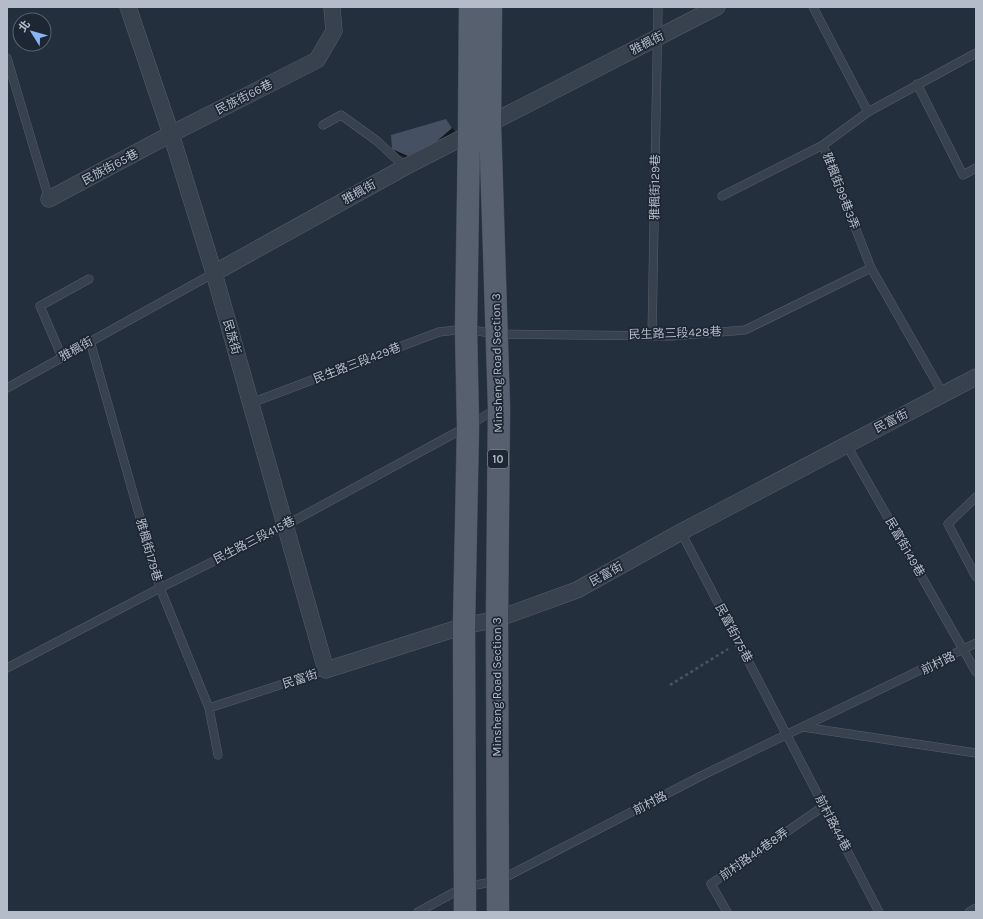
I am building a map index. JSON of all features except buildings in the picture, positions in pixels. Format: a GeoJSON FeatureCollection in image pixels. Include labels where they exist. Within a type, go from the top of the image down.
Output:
{"type":"FeatureCollection","features":[{"type":"Feature","properties":{"kind":"main road"},"geometry":{"type":"LineString","coordinates":[[465,912],[464,626],[468,426],[466,329],[470,7]]}},
{"type":"Feature","properties":{"kind":"main road","name":"Minsheng Road Section 3"},"geometry":{"type":"LineString","coordinates":[[491,7],[490,124],[499,407],[497,619],[498,912]]}},
{"type":"Feature","properties":{"kind":"street","name":"民族街"},"geometry":{"type":"LineString","coordinates":[[128,7],[171,134],[214,273],[326,670]]}},
{"type":"Feature","properties":{"kind":"street","name":"民族街66巷"},"geometry":{"type":"LineString","coordinates":[[171,134],[318,60],[334,30],[332,7]]}},
{"type":"Feature","properties":{"kind":"street","name":"雅楓街"},"geometry":{"type":"LineString","coordinates":[[214,273],[405,167],[717,7]]}},
{"type":"Feature","properties":{"kind":"street","name":"民族街65巷"},"geometry":{"type":"LineString","coordinates":[[49,199],[171,134]]}},
{"type":"Feature","properties":{"kind":"street","name":"民富街"},"geometry":{"type":"LineString","coordinates":[[326,670],[464,626],[497,619],[577,590],[681,532],[976,377]]}},
{"type":"Feature","properties":{"kind":"lane","name":"雅楓街129巷"},"geometry":{"type":"LineString","coordinates":[[652,336],[658,7]]}},
{"type":"Feature","properties":{"kind":"lane"},"geometry":{"type":"LineString","coordinates":[[814,7],[868,112]]}},
{"type":"Feature","properties":{"kind":"lane","name":"雅楓街99巷3弄"},"geometry":{"type":"LineString","coordinates":[[943,394],[871,268],[823,145],[868,112],[976,53]]}},
{"type":"Feature","properties":{"kind":"lane"},"geometry":{"type":"LineString","coordinates":[[7,58],[49,199]]}},
{"type":"Feature","properties":{"kind":"lane"},"geometry":{"type":"LineString","coordinates":[[917,84],[963,175],[976,168]]}},
{"type":"Feature","properties":{"kind":"lane"},"geometry":{"type":"LineString","coordinates":[[323,126],[341,115],[377,141],[405,167]]}},
{"type":"Feature","properties":{"kind":"lane"},"geometry":{"type":"LineString","coordinates":[[722,196],[823,145]]}},
{"type":"Feature","properties":{"kind":"lane","name":"民生路三段428巷"},"geometry":{"type":"LineString","coordinates":[[466,329],[496,334],[652,336],[671,336],[745,330],[871,268]]}},
{"type":"Feature","properties":{"kind":"lane","name":"雅楓街"},"geometry":{"type":"LineString","coordinates":[[7,388],[214,273]]}},
{"type":"Feature","properties":{"kind":"lane"},"geometry":{"type":"LineString","coordinates":[[62,357],[40,306],[89,279]]}},
{"type":"Feature","properties":{"kind":"lane","name":"民生路三段429巷"},"geometry":{"type":"LineString","coordinates":[[251,403],[439,332],[466,329]]}},
{"type":"Feature","properties":{"kind":"lane","name":"雅楓街179巷"},"geometry":{"type":"LineString","coordinates":[[90,341],[160,588],[209,708],[218,755]]}},
{"type":"Feature","properties":{"kind":"lane","name":"民生路三段415巷"},"geometry":{"type":"LineString","coordinates":[[7,668],[160,588],[286,525],[468,426],[499,407]]}},
{"type":"Feature","properties":{"kind":"lane","name":"民富街149巷"},"geometry":{"type":"LineString","coordinates":[[846,444],[976,672]]}},
{"type":"Feature","properties":{"kind":"lane"},"geometry":{"type":"LineString","coordinates":[[976,496],[948,524],[976,577]]}},
{"type":"Feature","properties":{"kind":"lane","name":"民富街175巷"},"geometry":{"type":"LineString","coordinates":[[681,532],[786,735]]}},
{"type":"Feature","properties":{"kind":"lane","name":"前村路"},"geometry":{"type":"LineString","coordinates":[[418,912],[464,887],[498,881],[701,776],[976,643]]}},
{"type":"Feature","properties":{"kind":"lane","name":"民富街"},"geometry":{"type":"LineString","coordinates":[[209,708],[326,670]]}},
{"type":"Feature","properties":{"kind":"lane"},"geometry":{"type":"LineString","coordinates":[[803,727],[976,753]]}},
{"type":"Feature","properties":{"kind":"lane","name":"前村路44巷"},"geometry":{"type":"LineString","coordinates":[[786,735],[879,912]]}},
{"type":"Feature","properties":{"kind":"lane","name":"前村路44巷8弄"},"geometry":{"type":"LineString","coordinates":[[727,912],[711,884],[824,806]]}},
{"type":"Feature","properties":{"kind":"lane"},"geometry":{"type":"LineString","coordinates":[[969,912],[976,908]]}},
{"type":"Feature","properties":{"kind":"path"},"geometry":{"type":"LineString","coordinates":[[670,685],[738,643]]}}]}
